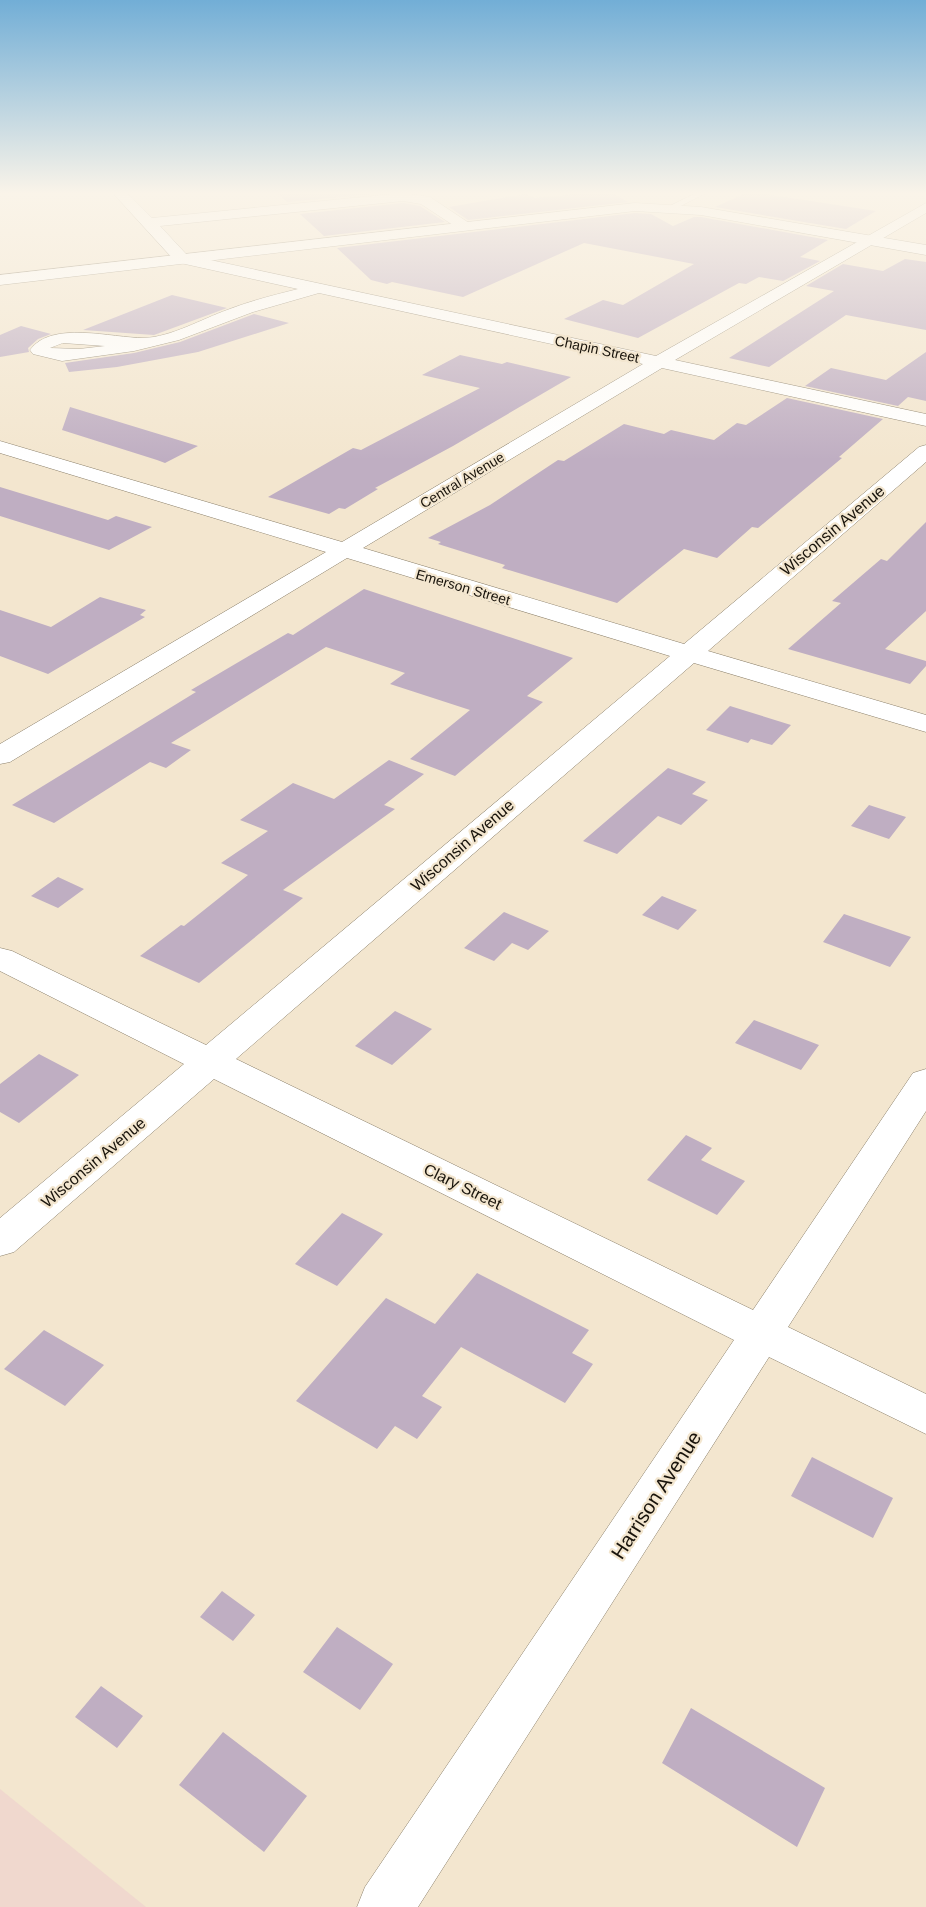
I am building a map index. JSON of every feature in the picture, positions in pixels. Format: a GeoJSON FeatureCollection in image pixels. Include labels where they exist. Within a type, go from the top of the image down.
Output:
{"type":"FeatureCollection","features":[{"type":"Feature","properties":{"kind":"street","name":"Chapin Street"},"geometry":{"type":"LineString","coordinates":[[289,282],[926,420]]}},
{"type":"Feature","properties":{"kind":"street","name":"Central Avenue"},"geometry":{"type":"LineString","coordinates":[[0,756],[797,282]]}},
{"type":"Feature","properties":{"kind":"street"},"geometry":{"type":"LineString","coordinates":[[144,343],[258,304],[317,288]]}},
{"type":"Feature","properties":{"kind":"street","name":"Emerson Street"},"geometry":{"type":"LineString","coordinates":[[0,447],[343,552],[926,724]]}},
{"type":"Feature","properties":{"kind":"street","name":"Wisconsin Avenue"},"geometry":{"type":"LineString","coordinates":[[0,1241],[926,451]]}},
{"type":"Feature","properties":{"kind":"street","name":"Clary Street"},"geometry":{"type":"LineString","coordinates":[[0,958],[926,1415]]}},
{"type":"Feature","properties":{"kind":"street","name":"Harrison Avenue"},"geometry":{"type":"LineString","coordinates":[[385,1907],[926,1082]]}},
{"type":"Feature","properties":{"kind":"shaded area"},"geometry":{"type":"Polygon","coordinates":[[[0,1789],[146,1907],[0,1907],[0,1789]]]}},
{"type":"Feature","properties":{"kind":"building"},"geometry":{"type":"Polygon","coordinates":[[[379,282],[497,282],[463,297],[392,282],[387,284],[379,282]]]}},
{"type":"Feature","properties":{"kind":"building"},"geometry":{"type":"Polygon","coordinates":[[[663,282],[750,282],[739,283],[638,338],[564,319],[603,300],[623,305],[663,282]]]}},
{"type":"Feature","properties":{"kind":"building"},"geometry":{"type":"Polygon","coordinates":[[[813,282],[926,282],[926,330],[846,315],[769,367],[729,358],[834,291],[806,286],[813,282]]]}},
{"type":"Feature","properties":{"kind":"building"},"geometry":{"type":"Polygon","coordinates":[[[172,295],[227,308],[154,335],[83,330],[172,295]]]}},
{"type":"Feature","properties":{"kind":"building"},"geometry":{"type":"Polygon","coordinates":[[[254,314],[289,323],[198,352],[117,367],[69,372],[65,363],[134,353],[180,342],[254,314]]]}},
{"type":"Feature","properties":{"kind":"building"},"geometry":{"type":"Polygon","coordinates":[[[21,326],[51,334],[38,339],[28,348],[29,352],[0,357],[0,335],[21,326]]]}},
{"type":"Feature","properties":{"kind":"building"},"geometry":{"type":"Polygon","coordinates":[[[926,352],[926,401],[908,397],[898,406],[805,386],[831,368],[886,380],[926,352]]]}},
{"type":"Feature","properties":{"kind":"building"},"geometry":{"type":"Polygon","coordinates":[[[460,355],[502,364],[507,362],[571,377],[453,446],[375,488],[378,489],[345,509],[339,508],[329,514],[268,497],[353,448],[361,450],[480,388],[422,375],[460,355]]]}},
{"type":"Feature","properties":{"kind":"building"},"geometry":{"type":"Polygon","coordinates":[[[787,398],[883,419],[839,457],[842,458],[758,528],[752,527],[717,558],[684,549],[617,603],[502,568],[505,565],[438,544],[441,542],[428,538],[490,505],[558,460],[564,461],[624,424],[664,434],[671,430],[714,440],[737,423],[746,425],[787,398]]]}},
{"type":"Feature","properties":{"kind":"building"},"geometry":{"type":"Polygon","coordinates":[[[70,407],[198,446],[165,463],[62,430],[70,407]]]}},
{"type":"Feature","properties":{"kind":"building"},"geometry":{"type":"Polygon","coordinates":[[[0,487],[108,520],[116,516],[152,527],[109,550],[0,516],[0,487]]]}},
{"type":"Feature","properties":{"kind":"building"},"geometry":{"type":"Polygon","coordinates":[[[926,522],[926,611],[885,649],[926,661],[926,666],[910,684],[788,649],[841,603],[832,601],[881,559],[887,561],[926,522]]]}},
{"type":"Feature","properties":{"kind":"building"},"geometry":{"type":"Polygon","coordinates":[[[364,589],[573,658],[527,696],[543,702],[455,776],[410,759],[470,710],[390,684],[405,673],[326,647],[171,743],[191,750],[166,768],[150,762],[54,823],[12,805],[196,692],[191,690],[288,633],[293,635],[364,589]]]}},
{"type":"Feature","properties":{"kind":"building"},"geometry":{"type":"Polygon","coordinates":[[[100,597],[146,610],[140,615],[145,617],[48,674],[0,656],[0,610],[51,627],[100,597]]]}},
{"type":"Feature","properties":{"kind":"building"},"geometry":{"type":"Polygon","coordinates":[[[730,706],[791,725],[772,745],[751,739],[748,743],[706,730],[730,706]]]}},
{"type":"Feature","properties":{"kind":"building"},"geometry":{"type":"Polygon","coordinates":[[[389,760],[424,774],[384,805],[395,809],[283,890],[303,898],[199,983],[140,956],[181,925],[184,926],[248,875],[221,863],[268,831],[240,820],[293,783],[334,799],[389,760]]]}},
{"type":"Feature","properties":{"kind":"building"},"geometry":{"type":"Polygon","coordinates":[[[668,768],[706,782],[692,794],[708,800],[681,825],[658,816],[617,854],[583,841],[668,768]]]}},
{"type":"Feature","properties":{"kind":"building"},"geometry":{"type":"Polygon","coordinates":[[[869,805],[906,817],[889,839],[851,826],[869,805]]]}},
{"type":"Feature","properties":{"kind":"building"},"geometry":{"type":"Polygon","coordinates":[[[58,877],[84,889],[58,908],[31,896],[58,877]]]}},
{"type":"Feature","properties":{"kind":"building"},"geometry":{"type":"Polygon","coordinates":[[[662,896],[697,910],[678,930],[642,915],[662,896]]]}},
{"type":"Feature","properties":{"kind":"building"},"geometry":{"type":"Polygon","coordinates":[[[504,912],[549,931],[528,950],[512,943],[494,961],[464,948],[504,912]]]}},
{"type":"Feature","properties":{"kind":"building"},"geometry":{"type":"Polygon","coordinates":[[[844,914],[911,937],[890,967],[823,942],[844,914]]]}},
{"type":"Feature","properties":{"kind":"building"},"geometry":{"type":"Polygon","coordinates":[[[395,1011],[432,1029],[392,1065],[355,1046],[395,1011]]]}},
{"type":"Feature","properties":{"kind":"building"},"geometry":{"type":"Polygon","coordinates":[[[754,1020],[819,1045],[801,1070],[735,1043],[754,1020]]]}},
{"type":"Feature","properties":{"kind":"building"},"geometry":{"type":"Polygon","coordinates":[[[39,1054],[79,1075],[19,1123],[0,1112],[0,1084],[39,1054]]]}},
{"type":"Feature","properties":{"kind":"building"},"geometry":{"type":"Polygon","coordinates":[[[686,1135],[712,1148],[701,1160],[745,1181],[717,1215],[647,1180],[686,1135]]]}},
{"type":"Feature","properties":{"kind":"building"},"geometry":{"type":"Polygon","coordinates":[[[342,1213],[383,1234],[337,1286],[295,1264],[342,1213]]]}},
{"type":"Feature","properties":{"kind":"building"},"geometry":{"type":"Polygon","coordinates":[[[477,1273],[589,1330],[572,1353],[593,1364],[565,1403],[461,1347],[422,1396],[442,1407],[417,1439],[395,1426],[377,1449],[296,1401],[386,1298],[435,1324],[477,1273]]]}},
{"type":"Feature","properties":{"kind":"building"},"geometry":{"type":"Polygon","coordinates":[[[44,1330],[104,1365],[65,1406],[4,1369],[44,1330]]]}},
{"type":"Feature","properties":{"kind":"building"},"geometry":{"type":"Polygon","coordinates":[[[812,1457],[893,1498],[873,1538],[791,1496],[812,1457]]]}},
{"type":"Feature","properties":{"kind":"building"},"geometry":{"type":"Polygon","coordinates":[[[222,1591],[255,1615],[233,1641],[200,1617],[222,1591]]]}},
{"type":"Feature","properties":{"kind":"building"},"geometry":{"type":"Polygon","coordinates":[[[337,1627],[393,1664],[360,1710],[303,1672],[337,1627]]]}},
{"type":"Feature","properties":{"kind":"building"},"geometry":{"type":"Polygon","coordinates":[[[101,1686],[143,1716],[117,1748],[75,1717],[101,1686]]]}},
{"type":"Feature","properties":{"kind":"building"},"geometry":{"type":"Polygon","coordinates":[[[691,1708],[825,1788],[797,1847],[662,1763],[691,1708]]]}},
{"type":"Feature","properties":{"kind":"building"},"geometry":{"type":"Polygon","coordinates":[[[223,1732],[307,1796],[264,1852],[179,1785],[223,1732]]]}}]}
